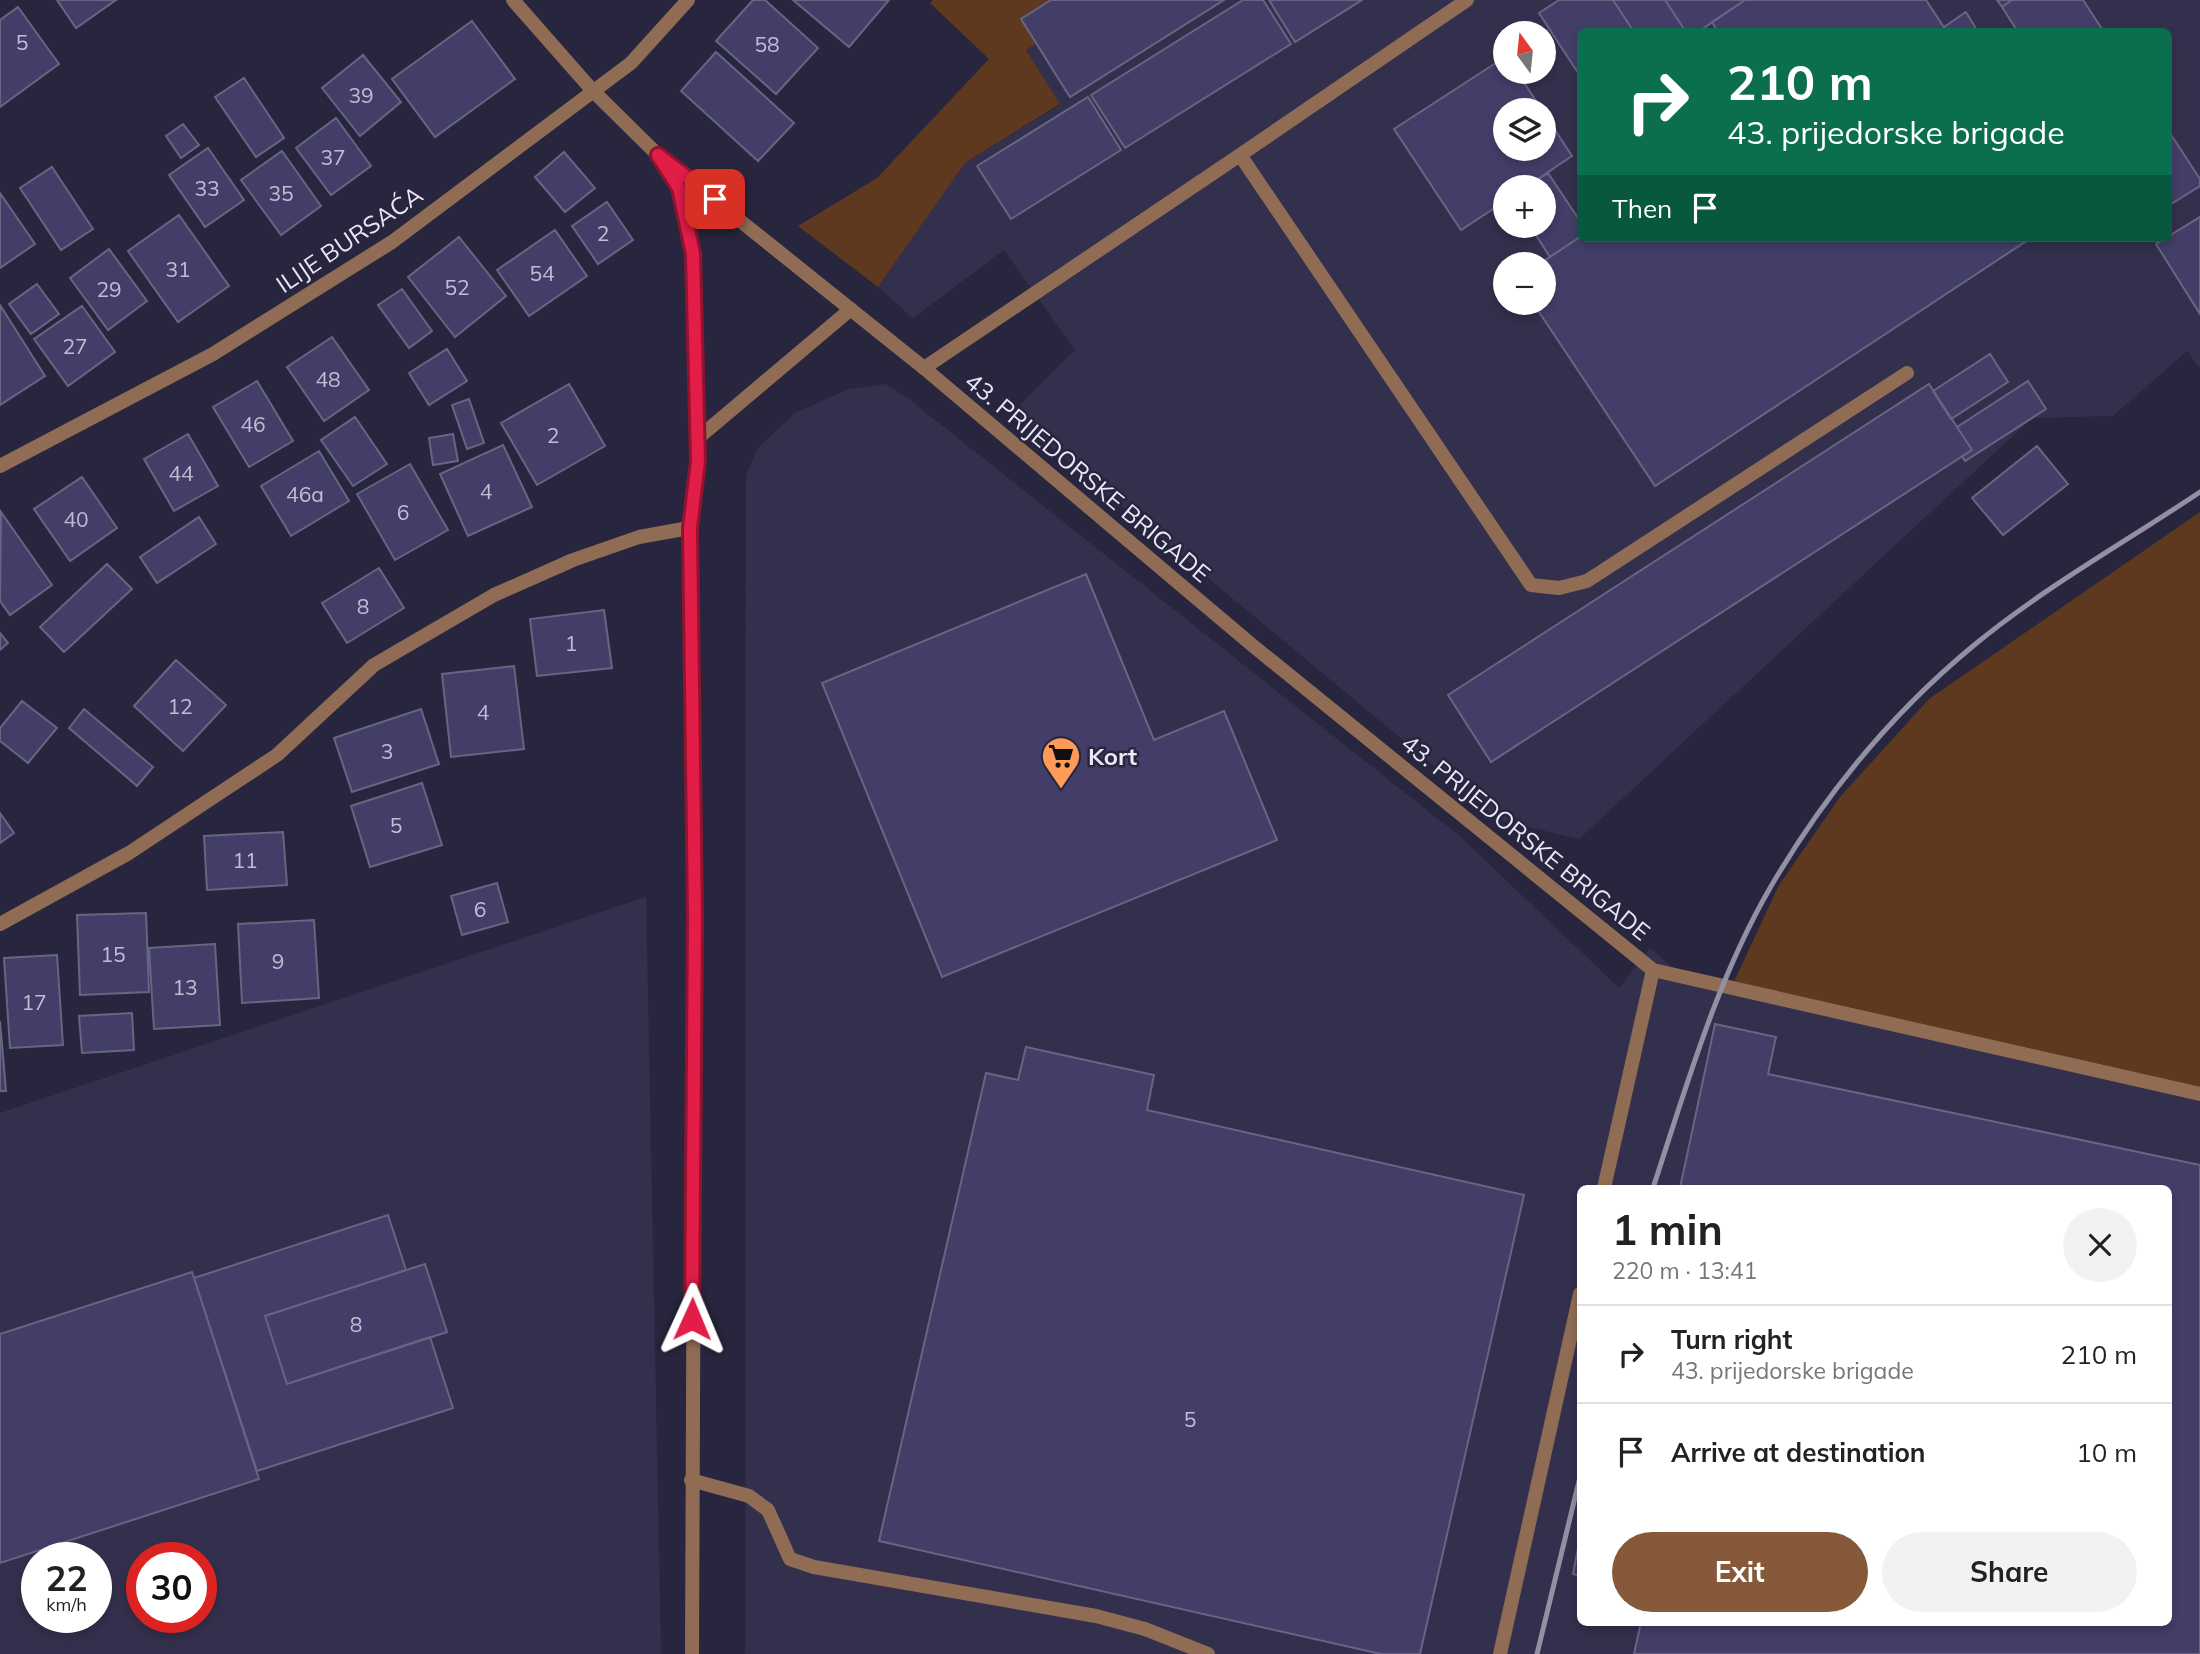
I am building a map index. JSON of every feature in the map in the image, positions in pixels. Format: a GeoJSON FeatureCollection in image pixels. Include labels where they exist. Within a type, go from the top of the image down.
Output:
{"type":"FeatureCollection","features":[{"type":"Feature","properties":{"kind":"street","name":"43. PRIJEDORSKE BRIGADE"},"geometry":{"type":"LineString","coordinates":[[513,0],[593,91],[658,155],[924,368],[1252,645],[1653,970]]}},
{"type":"Feature","properties":{"kind":"street","name":"ILIJE BURSAĆA"},"geometry":{"type":"LineString","coordinates":[[0,466],[213,354],[392,242],[631,64],[688,0]]}},
{"type":"Feature","properties":{"kind":"street"},"geometry":{"type":"LineString","coordinates":[[924,368],[1467,0]]}},
{"type":"Feature","properties":{"kind":"street"},"geometry":{"type":"LineString","coordinates":[[658,155],[679,188],[693,254],[698,461],[690,528],[695,918],[692,1654]]}},
{"type":"Feature","properties":{"kind":"street"},"geometry":{"type":"LineString","coordinates":[[1240,155],[1531,584],[1559,588],[1587,581],[1907,373]]}},
{"type":"Feature","properties":{"kind":"street"},"geometry":{"type":"LineString","coordinates":[[697,439],[851,309]]}},
{"type":"Feature","properties":{"kind":"street"},"geometry":{"type":"LineString","coordinates":[[0,924],[129,853],[175,823],[277,755],[374,665],[494,595],[573,560],[639,537],[690,528]]}},
{"type":"Feature","properties":{"kind":"street"},"geometry":{"type":"LineString","coordinates":[[1605,1185],[1653,970],[2200,1094]]}},
{"type":"Feature","properties":{"kind":"street"},"geometry":{"type":"LineString","coordinates":[[1500,1654],[1577,1308]]}},
{"type":"Feature","properties":{"kind":"street"},"geometry":{"type":"LineString","coordinates":[[691,1480],[748,1496],[768,1510],[790,1559],[814,1567],[1096,1616],[1145,1629],[1208,1654]]}},
{"type":"Feature","properties":{"kind":"shaded area"},"geometry":{"type":"Polygon","coordinates":[[[933,0],[1106,0],[1026,50],[1060,104],[965,163],[878,287],[798,226],[877,178],[989,59],[930,3],[933,0]]]}},
{"type":"Feature","properties":{"kind":"shaded area"},"geometry":{"type":"Polygon","coordinates":[[[1106,0],[2200,0],[2200,368],[2187,351],[2113,416],[2032,418],[1579,839],[1499,820],[1011,414],[1075,350],[1004,250],[913,318],[878,287],[965,163],[1060,105],[1026,50],[1106,0]]]}},
{"type":"Feature","properties":{"kind":"shaded area"},"geometry":{"type":"Polygon","coordinates":[[[885,384],[906,397],[1462,838],[1619,988],[1650,948],[1673,968],[2200,1089],[2200,1654],[745,1654],[746,475],[758,448],[795,413],[849,389],[885,384]]]}},
{"type":"Feature","properties":{"kind":"shaded area"},"geometry":{"type":"Polygon","coordinates":[[[2200,512],[2200,1089],[1731,988],[1779,885],[1840,797],[1929,699],[2200,512]]]}},
{"type":"Feature","properties":{"kind":"shaded area"},"geometry":{"type":"Polygon","coordinates":[[[646,897],[661,1654],[0,1654],[0,1113],[646,897]]]}},
{"type":"Feature","properties":{"kind":"building"},"geometry":{"type":"Polygon","coordinates":[[[57,0],[116,0],[76,28],[57,0]]]}},
{"type":"Feature","properties":{"kind":"building"},"geometry":{"type":"Polygon","coordinates":[[[753,0],[765,0],[818,48],[776,94],[716,41],[753,0]]]}},
{"type":"Feature","properties":{"kind":"building"},"geometry":{"type":"Polygon","coordinates":[[[793,0],[889,0],[849,47],[793,0]]]}},
{"type":"Feature","properties":{"kind":"building"},"geometry":{"type":"Polygon","coordinates":[[[1051,0],[1224,0],[1070,97],[1021,19],[1051,0]]]}},
{"type":"Feature","properties":{"kind":"building"},"geometry":{"type":"Polygon","coordinates":[[[1243,0],[1263,0],[1291,44],[1125,148],[1091,95],[1243,0]]]}},
{"type":"Feature","properties":{"kind":"building"},"geometry":{"type":"Polygon","coordinates":[[[1269,0],[1362,0],[1295,42],[1269,0]]]}},
{"type":"Feature","properties":{"kind":"building"},"geometry":{"type":"Polygon","coordinates":[[[1559,0],[1613,0],[1631,28],[1577,28],[1577,71],[1556,39],[1556,21],[1544,21],[1539,13],[1559,0]]]}},
{"type":"Feature","properties":{"kind":"building"},"geometry":{"type":"Polygon","coordinates":[[[1613,0],[1665,0],[1683,28],[1631,28],[1613,0]]]}},
{"type":"Feature","properties":{"kind":"building"},"geometry":{"type":"Polygon","coordinates":[[[1665,0],[1745,0],[1704,28],[1683,28],[1665,0]]]}},
{"type":"Feature","properties":{"kind":"building"},"geometry":{"type":"Polygon","coordinates":[[[1745,0],[1926,0],[1944,28],[1716,28],[1712,22],[1745,0]]]}},
{"type":"Feature","properties":{"kind":"building"},"geometry":{"type":"Polygon","coordinates":[[[1997,0],[2012,0],[2002,7],[1997,0]]]}},
{"type":"Feature","properties":{"kind":"building"},"geometry":{"type":"Polygon","coordinates":[[[2012,0],[2083,0],[2101,28],[2015,28],[2002,7],[2012,0]]]}},
{"type":"Feature","properties":{"kind":"building"},"geometry":{"type":"Polygon","coordinates":[[[18,7],[59,64],[0,107],[0,20],[18,7]]]}},
{"type":"Feature","properties":{"kind":"building"},"geometry":{"type":"Polygon","coordinates":[[[1966,12],[1976,28],[1945,28],[1966,12]]]}},
{"type":"Feature","properties":{"kind":"building"},"geometry":{"type":"Polygon","coordinates":[[[472,21],[515,79],[435,137],[392,79],[472,21]]]}},
{"type":"Feature","properties":{"kind":"building"},"geometry":{"type":"Polygon","coordinates":[[[716,52],[794,123],[758,161],[681,91],[716,52]]]}},
{"type":"Feature","properties":{"kind":"building"},"geometry":{"type":"Polygon","coordinates":[[[363,55],[401,102],[360,136],[322,88],[363,55]]]}},
{"type":"Feature","properties":{"kind":"building"},"geometry":{"type":"Polygon","coordinates":[[[1493,65],[1493,84],[1525,84],[1534,98],[1493,98],[1493,161],[1556,161],[1556,131],[1572,156],[1544,175],[1493,175],[1493,209],[1461,230],[1394,129],[1493,65]]]}},
{"type":"Feature","properties":{"kind":"building"},"geometry":{"type":"Polygon","coordinates":[[[244,78],[284,138],[256,157],[215,97],[244,78]]]}},
{"type":"Feature","properties":{"kind":"building"},"geometry":{"type":"Polygon","coordinates":[[[1088,97],[1121,150],[1011,219],[977,166],[1088,97]]]}},
{"type":"Feature","properties":{"kind":"building"},"geometry":{"type":"Polygon","coordinates":[[[336,118],[371,166],[331,195],[296,148],[336,118]]]}},
{"type":"Feature","properties":{"kind":"building"},"geometry":{"type":"Polygon","coordinates":[[[183,124],[199,145],[181,158],[166,136],[183,124]]]}},
{"type":"Feature","properties":{"kind":"building"},"geometry":{"type":"Polygon","coordinates":[[[2172,136],[2200,179],[2200,186],[2172,204],[2172,136]]]}},
{"type":"Feature","properties":{"kind":"building"},"geometry":{"type":"Polygon","coordinates":[[[208,148],[244,200],[205,227],[169,175],[208,148]]]}},
{"type":"Feature","properties":{"kind":"building"},"geometry":{"type":"Polygon","coordinates":[[[282,151],[321,206],[281,235],[241,180],[282,151]]]}},
{"type":"Feature","properties":{"kind":"building"},"geometry":{"type":"Polygon","coordinates":[[[564,152],[595,188],[565,212],[535,177],[564,152]]]}},
{"type":"Feature","properties":{"kind":"building"},"geometry":{"type":"Polygon","coordinates":[[[52,167],[93,229],[61,250],[20,188],[52,167]]]}},
{"type":"Feature","properties":{"kind":"building"},"geometry":{"type":"Polygon","coordinates":[[[1556,185],[1577,216],[1577,239],[1556,253],[1547,252],[1538,238],[1556,238],[1556,185]]]}},
{"type":"Feature","properties":{"kind":"building"},"geometry":{"type":"Polygon","coordinates":[[[0,193],[35,244],[0,268],[0,193]]]}},
{"type":"Feature","properties":{"kind":"building"},"geometry":{"type":"Polygon","coordinates":[[[607,202],[633,240],[598,264],[572,226],[607,202]]]}},
{"type":"Feature","properties":{"kind":"building"},"geometry":{"type":"Polygon","coordinates":[[[179,215],[229,286],[178,322],[128,251],[179,215]]]}},
{"type":"Feature","properties":{"kind":"building"},"geometry":{"type":"Polygon","coordinates":[[[2200,217],[2200,314],[2156,244],[2172,242],[2172,234],[2200,217]]]}},
{"type":"Feature","properties":{"kind":"building"},"geometry":{"type":"Polygon","coordinates":[[[555,230],[587,276],[529,316],[497,270],[555,230]]]}},
{"type":"Feature","properties":{"kind":"building"},"geometry":{"type":"Polygon","coordinates":[[[459,237],[506,296],[455,337],[408,277],[459,237]]]}},
{"type":"Feature","properties":{"kind":"building"},"geometry":{"type":"Polygon","coordinates":[[[1577,239],[1577,242],[2025,242],[1655,486],[1541,315],[1556,315],[1556,253],[1577,239]]]}},
{"type":"Feature","properties":{"kind":"building"},"geometry":{"type":"Polygon","coordinates":[[[109,249],[147,301],[108,330],[70,278],[109,249]]]}},
{"type":"Feature","properties":{"kind":"building"},"geometry":{"type":"Polygon","coordinates":[[[37,284],[59,314],[31,334],[9,304],[37,284]]]}},
{"type":"Feature","properties":{"kind":"building"},"geometry":{"type":"Polygon","coordinates":[[[402,289],[432,331],[409,348],[378,305],[402,289]]]}},
{"type":"Feature","properties":{"kind":"building"},"geometry":{"type":"Polygon","coordinates":[[[0,305],[45,376],[0,405],[0,305]]]}},
{"type":"Feature","properties":{"kind":"building"},"geometry":{"type":"Polygon","coordinates":[[[82,306],[115,352],[68,386],[34,339],[82,306]]]}},
{"type":"Feature","properties":{"kind":"building"},"geometry":{"type":"Polygon","coordinates":[[[332,337],[369,390],[324,421],[287,367],[332,337]]]}},
{"type":"Feature","properties":{"kind":"building"},"geometry":{"type":"Polygon","coordinates":[[[447,349],[467,381],[429,405],[409,373],[447,349]]]}},
{"type":"Feature","properties":{"kind":"building"},"geometry":{"type":"Polygon","coordinates":[[[1990,354],[2008,382],[1951,419],[1933,391],[1990,354]]]}},
{"type":"Feature","properties":{"kind":"building"},"geometry":{"type":"Polygon","coordinates":[[[257,381],[293,441],[249,467],[213,407],[257,381]]]}},
{"type":"Feature","properties":{"kind":"building"},"geometry":{"type":"Polygon","coordinates":[[[2028,381],[2046,409],[1965,461],[1962,456],[1972,450],[1957,427],[2028,381]]]}},
{"type":"Feature","properties":{"kind":"building"},"geometry":{"type":"Polygon","coordinates":[[[569,384],[605,446],[537,485],[501,423],[569,384]]]}},
{"type":"Feature","properties":{"kind":"building"},"geometry":{"type":"Polygon","coordinates":[[[1929,384],[1972,450],[1491,762],[1448,695],[1929,384]]]}},
{"type":"Feature","properties":{"kind":"building"},"geometry":{"type":"Polygon","coordinates":[[[469,399],[484,443],[467,449],[452,405],[469,399]]]}},
{"type":"Feature","properties":{"kind":"building"},"geometry":{"type":"Polygon","coordinates":[[[355,417],[387,464],[353,486],[321,440],[355,417]]]}},
{"type":"Feature","properties":{"kind":"building"},"geometry":{"type":"Polygon","coordinates":[[[188,434],[218,486],[174,511],[144,459],[188,434]]]}},
{"type":"Feature","properties":{"kind":"building"},"geometry":{"type":"Polygon","coordinates":[[[453,434],[458,461],[433,465],[429,438],[453,434]]]}},
{"type":"Feature","properties":{"kind":"building"},"geometry":{"type":"Polygon","coordinates":[[[503,445],[532,507],[468,536],[440,474],[503,445]]]}},
{"type":"Feature","properties":{"kind":"building"},"geometry":{"type":"Polygon","coordinates":[[[2037,446],[2068,484],[2003,535],[1972,498],[2037,446]]]}},
{"type":"Feature","properties":{"kind":"building"},"geometry":{"type":"Polygon","coordinates":[[[319,451],[349,501],[291,536],[261,486],[319,451]]]}},
{"type":"Feature","properties":{"kind":"building"},"geometry":{"type":"Polygon","coordinates":[[[410,464],[448,530],[395,560],[357,494],[410,464]]]}},
{"type":"Feature","properties":{"kind":"building"},"geometry":{"type":"Polygon","coordinates":[[[82,477],[117,528],[70,561],[34,509],[82,477]]]}},
{"type":"Feature","properties":{"kind":"building"},"geometry":{"type":"Polygon","coordinates":[[[1,512],[52,585],[10,615],[0,601],[1,512]]]}},
{"type":"Feature","properties":{"kind":"building"},"geometry":{"type":"Polygon","coordinates":[[[199,517],[216,544],[157,583],[140,557],[199,517]]]}},
{"type":"Feature","properties":{"kind":"building"},"geometry":{"type":"Polygon","coordinates":[[[107,564],[132,589],[64,652],[40,627],[107,564]]]}},
{"type":"Feature","properties":{"kind":"building"},"geometry":{"type":"Polygon","coordinates":[[[379,568],[404,608],[347,643],[322,603],[379,568]]]}},
{"type":"Feature","properties":{"kind":"building","name":"Kort"},"geometry":{"type":"Polygon","coordinates":[[[1086,574],[1154,740],[1224,711],[1277,840],[942,977],[822,683],[1086,574]]]}},
{"type":"Feature","properties":{"kind":"building"},"geometry":{"type":"Polygon","coordinates":[[[604,610],[612,668],[537,676],[530,619],[604,610]]]}},
{"type":"Feature","properties":{"kind":"building"},"geometry":{"type":"Polygon","coordinates":[[[0,633],[8,643],[0,650],[0,633]]]}},
{"type":"Feature","properties":{"kind":"building"},"geometry":{"type":"Polygon","coordinates":[[[176,660],[226,705],[183,751],[134,706],[176,660]]]}},
{"type":"Feature","properties":{"kind":"building"},"geometry":{"type":"Polygon","coordinates":[[[514,666],[524,749],[451,757],[442,674],[514,666]]]}},
{"type":"Feature","properties":{"kind":"building"},"geometry":{"type":"Polygon","coordinates":[[[22,701],[57,728],[28,763],[0,741],[0,728],[22,701]]]}},
{"type":"Feature","properties":{"kind":"building"},"geometry":{"type":"Polygon","coordinates":[[[84,709],[153,767],[137,786],[69,728],[84,709]]]}},
{"type":"Feature","properties":{"kind":"building"},"geometry":{"type":"Polygon","coordinates":[[[421,709],[439,764],[352,792],[334,738],[421,709]]]}},
{"type":"Feature","properties":{"kind":"building"},"geometry":{"type":"Polygon","coordinates":[[[422,783],[442,845],[370,867],[351,806],[422,783]]]}},
{"type":"Feature","properties":{"kind":"building"},"geometry":{"type":"Polygon","coordinates":[[[0,813],[14,833],[0,843],[0,813]]]}},
{"type":"Feature","properties":{"kind":"building"},"geometry":{"type":"Polygon","coordinates":[[[283,832],[287,885],[207,890],[204,836],[283,832]]]}},
{"type":"Feature","properties":{"kind":"building"},"geometry":{"type":"Polygon","coordinates":[[[497,883],[508,922],[462,935],[451,896],[497,883]]]}},
{"type":"Feature","properties":{"kind":"building"},"geometry":{"type":"Polygon","coordinates":[[[146,913],[149,992],[80,995],[77,915],[146,913]]]}},
{"type":"Feature","properties":{"kind":"building"},"geometry":{"type":"Polygon","coordinates":[[[314,920],[319,998],[242,1003],[238,924],[314,920]]]}},
{"type":"Feature","properties":{"kind":"building"},"geometry":{"type":"Polygon","coordinates":[[[215,944],[220,1025],[154,1029],[149,948],[215,944]]]}},
{"type":"Feature","properties":{"kind":"building"},"geometry":{"type":"Polygon","coordinates":[[[57,955],[63,1045],[10,1048],[4,958],[57,955]]]}},
{"type":"Feature","properties":{"kind":"building"},"geometry":{"type":"Polygon","coordinates":[[[132,1013],[134,1050],[82,1053],[79,1016],[132,1013]]]}},
{"type":"Feature","properties":{"kind":"building"},"geometry":{"type":"Polygon","coordinates":[[[0,1021],[6,1091],[0,1091],[0,1021]]]}},
{"type":"Feature","properties":{"kind":"building"},"geometry":{"type":"Polygon","coordinates":[[[1715,1024],[1776,1037],[1768,1074],[2200,1165],[2200,1654],[1634,1654],[1640,1626],[2172,1626],[2172,1185],[1681,1185],[1715,1024]]]}},
{"type":"Feature","properties":{"kind":"building"},"geometry":{"type":"Polygon","coordinates":[[[1026,1047],[1154,1075],[1147,1110],[1524,1195],[1420,1654],[1381,1654],[879,1541],[986,1073],[1018,1080],[1026,1047]]]}},
{"type":"Feature","properties":{"kind":"building"},"geometry":{"type":"Polygon","coordinates":[[[388,1215],[406,1270],[265,1316],[287,1384],[430,1337],[453,1408],[257,1471],[194,1278],[388,1215]]]}},
{"type":"Feature","properties":{"kind":"building"},"geometry":{"type":"Polygon","coordinates":[[[425,1264],[447,1332],[287,1384],[265,1316],[425,1264]]]}},
{"type":"Feature","properties":{"kind":"building"},"geometry":{"type":"Polygon","coordinates":[[[192,1272],[259,1479],[65,1542],[21,1542],[21,1556],[0,1563],[0,1334],[192,1272]]]}},
{"type":"Feature","properties":{"kind":"building"},"geometry":{"type":"Polygon","coordinates":[[[1577,1553],[1577,1575],[1573,1574],[1577,1553]]]}},
{"type":"Feature","properties":{"kind":"railway"},"geometry":{"type":"LineString","coordinates":[[1654,1185],[1718,997],[1751,923],[1791,854],[1836,789],[1887,728],[1973,646],[2056,585],[2200,492]]}},
{"type":"Feature","properties":{"kind":"railway"},"geometry":{"type":"LineString","coordinates":[[1537,1654],[1577,1489]]}},
{"type":"Feature","properties":{"kind":"place","name":"Kort"},"geometry":{"type":"Point","coordinates":[1061,790]}},
{"type":"Feature","properties":{"kind":"route"},"geometry":{"type":"LineString","coordinates":[[692,1319],[695,918],[690,528],[698,461],[693,254],[679,188],[658,155],[715,199]]}}]}
